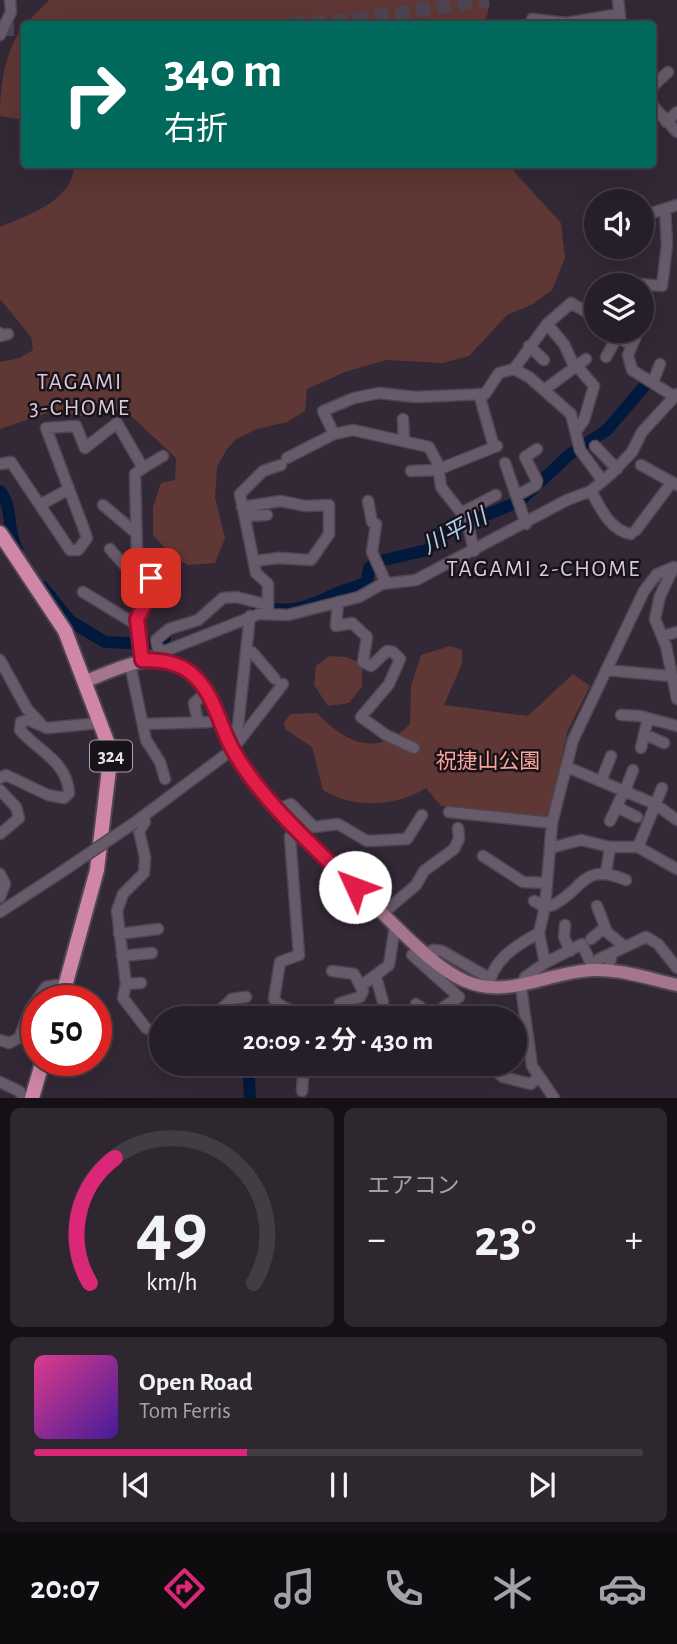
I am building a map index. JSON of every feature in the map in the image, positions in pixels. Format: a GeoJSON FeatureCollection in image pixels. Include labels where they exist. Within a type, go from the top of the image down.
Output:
{"type":"FeatureCollection","features":[{"type":"Feature","properties":{"kind":"highway","name":"324"},"geometry":{"type":"LineString","coordinates":[[0,533],[55,613],[86,681],[111,752],[102,847],[65,985]]}},
{"type":"Feature","properties":{"kind":"highway"},"geometry":{"type":"LineString","coordinates":[[32,1098],[38,1076]]}},
{"type":"Feature","properties":{"kind":"main road"},"geometry":{"type":"LineString","coordinates":[[86,681],[136,662],[160,660],[183,668],[207,692],[231,746],[278,809],[395,926],[463,981],[521,987],[596,965],[608,971],[676,983]]}},
{"type":"Feature","properties":{"kind":"street"},"geometry":{"type":"LineString","coordinates":[[0,35],[2,19],[11,12],[10,0]]}},
{"type":"Feature","properties":{"kind":"street"},"geometry":{"type":"LineString","coordinates":[[593,21],[620,19],[618,0]]}},
{"type":"Feature","properties":{"kind":"street"},"geometry":{"type":"LineString","coordinates":[[532,19],[549,21]]}},
{"type":"Feature","properties":{"kind":"street"},"geometry":{"type":"LineString","coordinates":[[656,83],[668,72]]}},
{"type":"Feature","properties":{"kind":"street"},"geometry":{"type":"LineString","coordinates":[[660,120],[677,112]]}},
{"type":"Feature","properties":{"kind":"street"},"geometry":{"type":"LineString","coordinates":[[660,120],[677,131]]}},
{"type":"Feature","properties":{"kind":"street"},"geometry":{"type":"LineString","coordinates":[[654,212],[677,205]]}},
{"type":"Feature","properties":{"kind":"street"},"geometry":{"type":"LineString","coordinates":[[654,284],[662,286],[667,245],[665,209]]}},
{"type":"Feature","properties":{"kind":"street"},"geometry":{"type":"LineString","coordinates":[[334,434],[323,411],[354,398],[379,393],[416,397],[479,394],[489,391],[499,373],[514,369],[547,324],[571,303],[584,310]]}},
{"type":"Feature","properties":{"kind":"street"},"geometry":{"type":"LineString","coordinates":[[547,324],[564,344],[575,366],[594,386],[584,420],[577,430]]}},
{"type":"Feature","properties":{"kind":"street"},"geometry":{"type":"LineString","coordinates":[[606,357],[612,343]]}},
{"type":"Feature","properties":{"kind":"street"},"geometry":{"type":"LineString","coordinates":[[159,653],[156,640],[169,629],[198,620],[223,597],[236,597],[288,615],[359,597],[386,583],[416,580],[567,500],[591,491],[617,469],[632,452],[642,432],[676,395],[653,382],[643,380],[632,370],[628,355],[632,345],[629,343]]}},
{"type":"Feature","properties":{"kind":"street"},"geometry":{"type":"LineString","coordinates":[[529,346],[544,360]]}},
{"type":"Feature","properties":{"kind":"street"},"geometry":{"type":"LineString","coordinates":[[544,390],[586,359]]}},
{"type":"Feature","properties":{"kind":"street"},"geometry":{"type":"LineString","coordinates":[[653,382],[660,364]]}},
{"type":"Feature","properties":{"kind":"street"},"geometry":{"type":"LineString","coordinates":[[514,369],[544,390],[571,414],[577,430],[579,448],[602,480]]}},
{"type":"Feature","properties":{"kind":"street"},"geometry":{"type":"LineString","coordinates":[[411,471],[437,470],[496,446],[479,394]]}},
{"type":"Feature","properties":{"kind":"street"},"geometry":{"type":"LineString","coordinates":[[403,419],[404,440]]}},
{"type":"Feature","properties":{"kind":"street"},"geometry":{"type":"LineString","coordinates":[[0,464],[11,461],[69,550],[78,550],[87,538],[46,428],[76,426],[85,449],[117,423],[143,468]]}},
{"type":"Feature","properties":{"kind":"street"},"geometry":{"type":"LineString","coordinates":[[268,609],[268,584],[257,573],[242,489],[263,471],[334,434],[353,430],[429,447],[438,464],[441,487],[466,519],[474,551]]}},
{"type":"Feature","properties":{"kind":"street"},"geometry":{"type":"LineString","coordinates":[[599,447],[617,469]]}},
{"type":"Feature","properties":{"kind":"street"},"geometry":{"type":"LineString","coordinates":[[519,500],[536,485],[537,481],[525,457],[537,449]]}},
{"type":"Feature","properties":{"kind":"street"},"geometry":{"type":"LineString","coordinates":[[163,456],[135,474],[137,552],[151,561],[152,590],[137,619],[136,662],[146,740],[160,762],[165,779]]}},
{"type":"Feature","properties":{"kind":"street"},"geometry":{"type":"LineString","coordinates":[[505,463],[526,524]]}},
{"type":"Feature","properties":{"kind":"street"},"geometry":{"type":"LineString","coordinates":[[591,491],[610,521],[623,533],[634,532],[675,483],[641,465]]}},
{"type":"Feature","properties":{"kind":"street"},"geometry":{"type":"LineString","coordinates":[[40,505],[69,489]]}},
{"type":"Feature","properties":{"kind":"street"},"geometry":{"type":"LineString","coordinates":[[466,519],[496,495]]}},
{"type":"Feature","properties":{"kind":"street"},"geometry":{"type":"LineString","coordinates":[[244,512],[281,501],[305,506],[329,505],[329,534],[311,560],[279,558],[255,561]]}},
{"type":"Feature","properties":{"kind":"street"},"geometry":{"type":"LineString","coordinates":[[368,501],[372,522],[376,524],[372,552],[386,583]]}},
{"type":"Feature","properties":{"kind":"street"},"geometry":{"type":"LineString","coordinates":[[103,505],[136,533]]}},
{"type":"Feature","properties":{"kind":"street"},"geometry":{"type":"LineString","coordinates":[[244,512],[267,515]]}},
{"type":"Feature","properties":{"kind":"street"},"geometry":{"type":"LineString","coordinates":[[110,549],[126,566],[151,578]]}},
{"type":"Feature","properties":{"kind":"street"},"geometry":{"type":"LineString","coordinates":[[675,566],[665,581],[656,623],[668,656],[677,699]]}},
{"type":"Feature","properties":{"kind":"street"},"geometry":{"type":"LineString","coordinates":[[545,963],[539,933],[545,906],[552,824],[577,728],[644,591],[657,574],[675,566]]}},
{"type":"Feature","properties":{"kind":"street"},"geometry":{"type":"LineString","coordinates":[[83,592],[137,625]]}},
{"type":"Feature","properties":{"kind":"street"},"geometry":{"type":"LineString","coordinates":[[338,602],[335,626],[352,623],[367,636],[363,662],[371,666],[387,651],[393,652],[400,659],[389,684],[361,717],[386,735],[414,748]]}},
{"type":"Feature","properties":{"kind":"street"},"geometry":{"type":"LineString","coordinates":[[136,662],[268,609]]}},
{"type":"Feature","properties":{"kind":"street"},"geometry":{"type":"LineString","coordinates":[[231,746],[237,726],[250,616]]}},
{"type":"Feature","properties":{"kind":"street"},"geometry":{"type":"LineString","coordinates":[[662,636],[677,632]]}},
{"type":"Feature","properties":{"kind":"street"},"geometry":{"type":"LineString","coordinates":[[0,912],[138,820],[231,746],[279,681],[253,652],[247,650]]}},
{"type":"Feature","properties":{"kind":"street"},"geometry":{"type":"LineString","coordinates":[[0,660],[27,709],[43,727]]}},
{"type":"Feature","properties":{"kind":"street"},"geometry":{"type":"LineString","coordinates":[[606,670],[673,679]]}},
{"type":"Feature","properties":{"kind":"street"},"geometry":{"type":"LineString","coordinates":[[198,722],[194,703],[207,692]]}},
{"type":"Feature","properties":{"kind":"street"},"geometry":{"type":"LineString","coordinates":[[621,715],[648,718],[677,726]]}},
{"type":"Feature","properties":{"kind":"street"},"geometry":{"type":"LineString","coordinates":[[641,748],[648,718]]}},
{"type":"Feature","properties":{"kind":"street"},"geometry":{"type":"LineString","coordinates":[[0,778],[6,775],[61,799],[68,795],[66,776],[47,752],[27,737],[20,725],[28,720],[43,727],[100,723]]}},
{"type":"Feature","properties":{"kind":"street"},"geometry":{"type":"LineString","coordinates":[[145,724],[209,722]]}},
{"type":"Feature","properties":{"kind":"street"},"geometry":{"type":"LineString","coordinates":[[644,734],[664,743]]}},
{"type":"Feature","properties":{"kind":"street"},"geometry":{"type":"LineString","coordinates":[[601,781],[611,756]]}},
{"type":"Feature","properties":{"kind":"street"},"geometry":{"type":"LineString","coordinates":[[567,766],[655,804],[677,820]]}},
{"type":"Feature","properties":{"kind":"street"},"geometry":{"type":"LineString","coordinates":[[611,821],[633,770]]}},
{"type":"Feature","properties":{"kind":"street"},"geometry":{"type":"LineString","coordinates":[[638,847],[662,788]]}},
{"type":"Feature","properties":{"kind":"street"},"geometry":{"type":"LineString","coordinates":[[0,790],[16,807],[19,818],[0,834]]}},
{"type":"Feature","properties":{"kind":"street"},"geometry":{"type":"LineString","coordinates":[[278,809],[290,804],[314,827],[338,824],[367,841],[407,839],[422,816]]}},
{"type":"Feature","properties":{"kind":"street"},"geometry":{"type":"LineString","coordinates":[[617,807],[637,817]]}},
{"type":"Feature","properties":{"kind":"street"},"geometry":{"type":"LineString","coordinates":[[449,812],[552,824]]}},
{"type":"Feature","properties":{"kind":"street"},"geometry":{"type":"LineString","coordinates":[[138,820],[145,822],[139,831],[145,857],[144,873],[120,899],[117,911],[126,984],[123,993],[126,1004],[149,1029]]}},
{"type":"Feature","properties":{"kind":"street"},"geometry":{"type":"LineString","coordinates":[[278,1006],[274,999],[280,962],[299,955],[291,849],[295,828]]}},
{"type":"Feature","properties":{"kind":"street"},"geometry":{"type":"LineString","coordinates":[[383,913],[416,885],[424,871],[454,849],[459,839],[458,828]]}},
{"type":"Feature","properties":{"kind":"street"},"geometry":{"type":"LineString","coordinates":[[550,848],[581,840],[610,847],[638,847],[677,869]]}},
{"type":"Feature","properties":{"kind":"street"},"geometry":{"type":"LineString","coordinates":[[606,873],[610,847]]}},
{"type":"Feature","properties":{"kind":"street"},"geometry":{"type":"LineString","coordinates":[[483,856],[523,882],[547,883]]}},
{"type":"Feature","properties":{"kind":"street"},"geometry":{"type":"LineString","coordinates":[[534,901],[545,906],[558,903],[584,878],[606,873],[626,880]]}},
{"type":"Feature","properties":{"kind":"street"},"geometry":{"type":"LineString","coordinates":[[0,874],[5,884],[0,897]]}},
{"type":"Feature","properties":{"kind":"street"},"geometry":{"type":"LineString","coordinates":[[597,906],[604,928],[624,946]]}},
{"type":"Feature","properties":{"kind":"street"},"geometry":{"type":"LineString","coordinates":[[565,925],[564,937],[570,951]]}},
{"type":"Feature","properties":{"kind":"street"},"geometry":{"type":"LineString","coordinates":[[360,986],[389,965],[395,926]]}},
{"type":"Feature","properties":{"kind":"street"},"geometry":{"type":"LineString","coordinates":[[591,939],[604,928]]}},
{"type":"Feature","properties":{"kind":"street"},"geometry":{"type":"LineString","coordinates":[[119,934],[158,929]]}},
{"type":"Feature","properties":{"kind":"street"},"geometry":{"type":"LineString","coordinates":[[489,983],[512,948],[539,933]]}},
{"type":"Feature","properties":{"kind":"street"},"geometry":{"type":"LineString","coordinates":[[554,1098],[533,1066],[521,987],[525,976],[582,944],[596,965],[639,938],[653,940],[677,968]]}},
{"type":"Feature","properties":{"kind":"street"},"geometry":{"type":"LineString","coordinates":[[416,1004],[432,1015],[459,997],[412,956],[423,951]]}},
{"type":"Feature","properties":{"kind":"street"},"geometry":{"type":"LineString","coordinates":[[122,956],[152,953]]}},
{"type":"Feature","properties":{"kind":"street"},"geometry":{"type":"LineString","coordinates":[[608,971],[612,953]]}},
{"type":"Feature","properties":{"kind":"street"},"geometry":{"type":"LineString","coordinates":[[332,971],[354,974],[363,991],[360,997],[340,1003],[340,1006]]}},
{"type":"Feature","properties":{"kind":"street"},"geometry":{"type":"LineString","coordinates":[[376,977],[383,1002]]}},
{"type":"Feature","properties":{"kind":"street"},"geometry":{"type":"LineString","coordinates":[[126,984],[141,983]]}},
{"type":"Feature","properties":{"kind":"street"},"geometry":{"type":"LineString","coordinates":[[225,1006],[232,999],[246,997]]}},
{"type":"Feature","properties":{"kind":"street"},"geometry":{"type":"LineString","coordinates":[[0,1040],[9,1043],[17,1041],[21,1032]]}},
{"type":"Feature","properties":{"kind":"street"},"geometry":{"type":"LineString","coordinates":[[302,1091],[303,1076]]}},
{"type":"Feature","properties":{"kind":"street"},"geometry":{"type":"LineString","coordinates":[[504,1076],[510,1080],[531,1084],[539,1076]]}},
{"type":"Feature","properties":{"kind":"street"},"geometry":{"type":"LineString","coordinates":[[0,1082],[19,1091],[24,1098]]}},
{"type":"Feature","properties":{"kind":"green space"},"geometry":{"type":"Polygon","coordinates":[[[49,0],[488,0],[485,21],[28,21],[49,0]]]}},
{"type":"Feature","properties":{"kind":"green space"},"geometry":{"type":"Polygon","coordinates":[[[21,30],[21,120],[0,116],[5,68],[21,30]]]}},
{"type":"Feature","properties":{"kind":"green space"},"geometry":{"type":"Polygon","coordinates":[[[74,168],[511,168],[561,223],[565,258],[552,290],[533,304],[507,315],[469,356],[443,363],[386,360],[345,372],[307,389],[305,411],[287,422],[257,429],[236,439],[217,467],[215,498],[225,538],[215,563],[188,565],[172,556],[153,535],[153,507],[161,483],[175,480],[176,458],[127,412],[107,411],[82,416],[53,411],[0,429],[0,362],[20,358],[33,350],[31,337],[0,299],[0,227],[47,205],[58,197],[72,177],[74,168]]]}},
{"type":"Feature","properties":{"kind":"green space","name":"祝捷山公園"},"geometry":{"type":"Polygon","coordinates":[[[450,646],[462,650],[462,664],[444,705],[528,716],[573,674],[590,686],[568,730],[548,818],[441,806],[426,788],[388,802],[361,803],[335,796],[323,790],[312,747],[285,729],[284,723],[290,714],[317,713],[339,732],[362,743],[385,741],[398,735],[410,724],[411,686],[421,655],[450,646]]]}},
{"type":"Feature","properties":{"kind":"green space"},"geometry":{"type":"Polygon","coordinates":[[[329,656],[346,657],[362,664],[362,687],[349,703],[328,706],[314,685],[316,666],[329,656]]]}},
{"type":"Feature","properties":{"kind":"waterway","name":"川平川"},"geometry":{"type":"LineString","coordinates":[[257,605],[286,610],[313,604],[367,582],[369,568],[376,562],[427,550],[448,531],[520,501],[570,454],[607,430],[646,384]]}},
{"type":"Feature","properties":{"kind":"waterway","name":"川平川"},"geometry":{"type":"LineString","coordinates":[[0,491],[7,505],[17,549]]}},
{"type":"Feature","properties":{"kind":"waterway","name":"川平川"},"geometry":{"type":"LineString","coordinates":[[43,587],[70,621],[105,642],[154,644],[165,638]]}},
{"type":"Feature","properties":{"kind":"waterway"},"geometry":{"type":"LineString","coordinates":[[249,1076],[250,1098]]}},
{"type":"Feature","properties":{"kind":"tunnel"},"geometry":{"type":"LineString","coordinates":[[338,21],[489,0]]}},
{"type":"Feature","properties":{"kind":"tunnel"},"geometry":{"type":"LineString","coordinates":[[0,29],[21,29]]}},
{"type":"Feature","properties":{"kind":"district","name":"TAGAMI 3-CHOME"},"geometry":{"type":"Point","coordinates":[80,395]}},
{"type":"Feature","properties":{"kind":"district","name":"TAGAMI 2-CHOME"},"geometry":{"type":"Point","coordinates":[544,569]}},
{"type":"Feature","properties":{"kind":"route"},"geometry":{"type":"LineString","coordinates":[[151,578],[152,590],[137,619],[142,660],[172,663],[195,677],[205,688],[232,750],[295,828],[355,887]]}}]}
